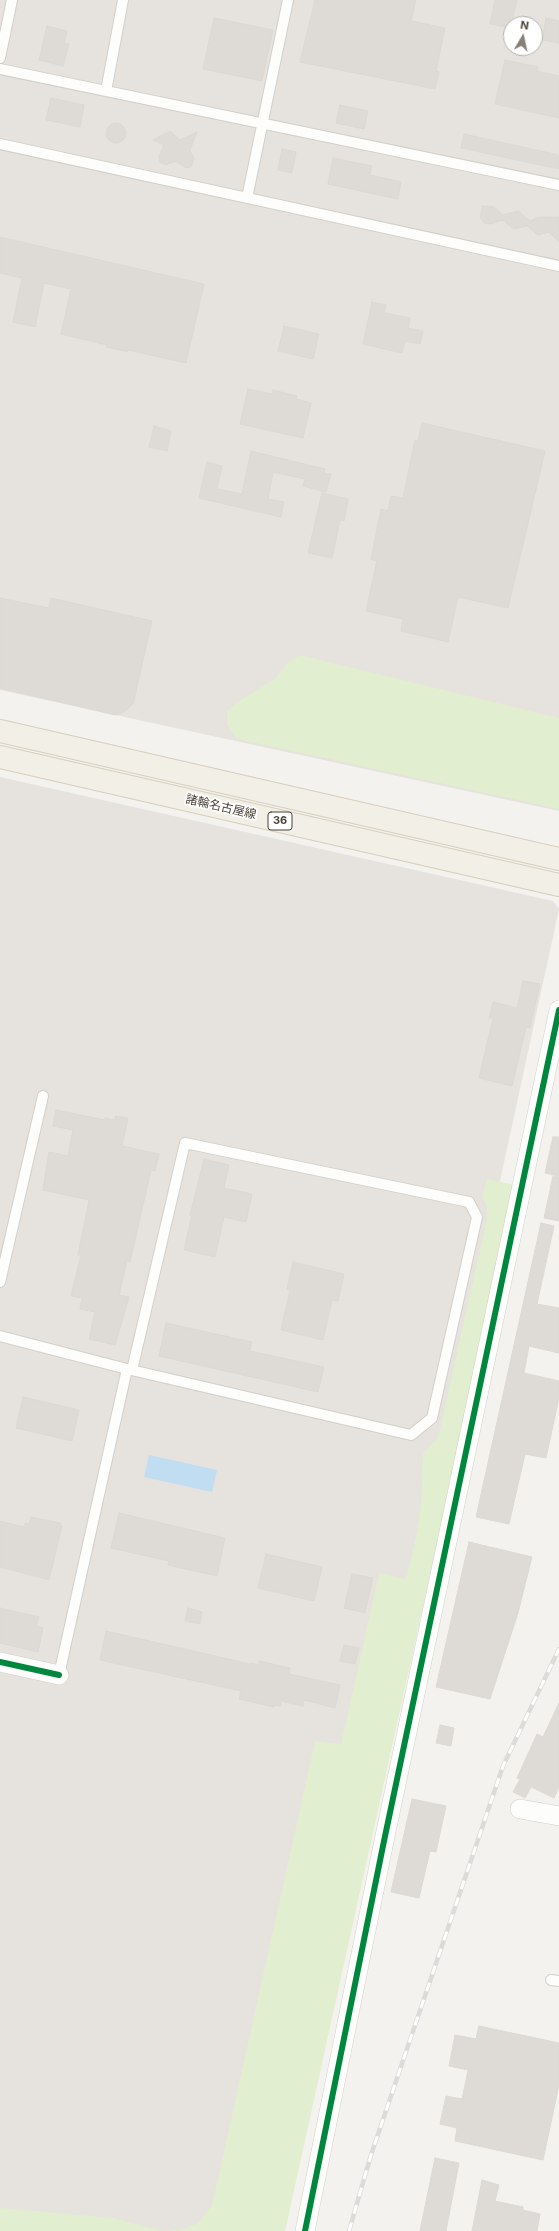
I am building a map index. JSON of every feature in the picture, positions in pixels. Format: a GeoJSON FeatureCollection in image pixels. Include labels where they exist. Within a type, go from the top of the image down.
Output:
{"type":"FeatureCollection","features":[{"type":"Feature","properties":{"kind":"main road","name":"諸輪名古屋線"},"geometry":{"type":"LineString","coordinates":[[0,732],[559,859]]}},
{"type":"Feature","properties":{"kind":"main road","name":"諸輪名古屋線"},"geometry":{"type":"LineString","coordinates":[[0,757],[559,884]]}},
{"type":"Feature","properties":{"kind":"street"},"geometry":{"type":"LineString","coordinates":[[305,2231],[386,1833],[559,1010]]}},
{"type":"Feature","properties":{"kind":"street"},"geometry":{"type":"LineString","coordinates":[[0,1662],[59,1675]]}},
{"type":"Feature","properties":{"kind":"street"},"geometry":{"type":"LineString","coordinates":[[520,1809],[559,1816]]}},
{"type":"Feature","properties":{"kind":"lane"},"geometry":{"type":"LineString","coordinates":[[0,58],[12,0]]}},
{"type":"Feature","properties":{"kind":"lane"},"geometry":{"type":"LineString","coordinates":[[106,91],[123,0]]}},
{"type":"Feature","properties":{"kind":"lane"},"geometry":{"type":"LineString","coordinates":[[247,198],[288,0]]}},
{"type":"Feature","properties":{"kind":"lane"},"geometry":{"type":"LineString","coordinates":[[0,69],[263,122],[559,185]]}},
{"type":"Feature","properties":{"kind":"lane"},"geometry":{"type":"LineString","coordinates":[[0,144],[559,266]]}},
{"type":"Feature","properties":{"kind":"lane"},"geometry":{"type":"LineString","coordinates":[[0,1282],[43,1096]]}},
{"type":"Feature","properties":{"kind":"lane"},"geometry":{"type":"LineString","coordinates":[[0,1336],[130,1370],[412,1435],[432,1418],[477,1218],[469,1202],[185,1143],[130,1370],[59,1675]]}},
{"type":"Feature","properties":{"kind":"shaded area"},"geometry":{"type":"Polygon","coordinates":[[[0,0],[559,0],[559,811],[0,690],[0,0]]]}},
{"type":"Feature","properties":{"kind":"shaded area"},"geometry":{"type":"Polygon","coordinates":[[[0,777],[553,901],[559,909],[500,1181],[285,2231],[0,2231],[0,777]]]}},
{"type":"Feature","properties":{"kind":"green space"},"geometry":{"type":"Polygon","coordinates":[[[300,655],[559,718],[559,809],[237,739],[227,725],[227,711],[237,702],[275,679],[287,663],[300,655]]]}},
{"type":"Feature","properties":{"kind":"green space"},"geometry":{"type":"Polygon","coordinates":[[[487,1179],[516,1185],[285,2231],[163,2231],[182,2230],[198,2223],[212,2205],[315,1741],[341,1744],[379,1573],[406,1579],[415,1542],[421,1504],[423,1453],[438,1438],[487,1218],[487,1206],[482,1198],[487,1179]]]}},
{"type":"Feature","properties":{"kind":"green space"},"geometry":{"type":"Polygon","coordinates":[[[0,2208],[113,2218],[163,2231],[0,2231],[0,2208]]]}},
{"type":"Feature","properties":{"kind":"water"},"geometry":{"type":"Polygon","coordinates":[[[149,1455],[217,1470],[212,1492],[144,1477],[149,1455]]]}},
{"type":"Feature","properties":{"kind":"building"},"geometry":{"type":"Polygon","coordinates":[[[315,0],[416,0],[411,21],[445,28],[436,71],[439,72],[435,89],[300,62],[315,0]]]}},
{"type":"Feature","properties":{"kind":"building"},"geometry":{"type":"Polygon","coordinates":[[[495,0],[517,0],[513,16],[503,16],[503,27],[490,24],[495,0]]]}},
{"type":"Feature","properties":{"kind":"building"},"geometry":{"type":"Polygon","coordinates":[[[214,18],[273,30],[262,81],[203,69],[214,18]]]}},
{"type":"Feature","properties":{"kind":"building"},"geometry":{"type":"Polygon","coordinates":[[[546,18],[559,21],[559,43],[543,40],[546,18]]]}},
{"type":"Feature","properties":{"kind":"building"},"geometry":{"type":"Polygon","coordinates":[[[47,26],[67,31],[64,43],[69,44],[63,66],[39,60],[47,26]]]}},
{"type":"Feature","properties":{"kind":"building"},"geometry":{"type":"Polygon","coordinates":[[[505,60],[538,67],[537,71],[559,76],[559,118],[495,104],[505,60]]]}},
{"type":"Feature","properties":{"kind":"building"},"geometry":{"type":"Polygon","coordinates":[[[51,98],[84,105],[80,127],[46,120],[51,98]]]}},
{"type":"Feature","properties":{"kind":"building"},"geometry":{"type":"Polygon","coordinates":[[[340,105],[368,111],[364,129],[336,123],[340,105]]]}},
{"type":"Feature","properties":{"kind":"building"},"geometry":{"type":"Polygon","coordinates":[[[116,123],[123,126],[126,133],[123,140],[116,143],[109,140],[106,133],[109,126],[116,123]]]}},
{"type":"Feature","properties":{"kind":"building"},"geometry":{"type":"Polygon","coordinates":[[[170,131],[180,140],[197,132],[190,150],[194,159],[191,167],[186,168],[176,161],[165,165],[160,162],[159,156],[164,145],[153,140],[170,131]]]}},
{"type":"Feature","properties":{"kind":"building"},"geometry":{"type":"Polygon","coordinates":[[[464,134],[559,155],[559,169],[461,148],[464,134]]]}},
{"type":"Feature","properties":{"kind":"building"},"geometry":{"type":"Polygon","coordinates":[[[282,149],[296,152],[292,173],[278,170],[282,149]]]}},
{"type":"Feature","properties":{"kind":"building"},"geometry":{"type":"Polygon","coordinates":[[[333,158],[372,166],[370,175],[401,182],[398,199],[328,184],[333,158]]]}},
{"type":"Feature","properties":{"kind":"building"},"geometry":{"type":"Polygon","coordinates":[[[483,206],[494,207],[503,215],[518,211],[530,221],[538,217],[559,217],[559,242],[549,232],[538,235],[527,226],[514,229],[502,220],[491,224],[484,223],[480,217],[483,206]]]}},
{"type":"Feature","properties":{"kind":"building"},"geometry":{"type":"Polygon","coordinates":[[[0,237],[204,284],[186,363],[128,350],[128,352],[106,347],[107,345],[61,334],[71,289],[44,283],[35,327],[13,322],[22,278],[0,273],[0,237]]]}},
{"type":"Feature","properties":{"kind":"building"},"geometry":{"type":"Polygon","coordinates":[[[372,302],[386,305],[384,313],[410,318],[408,328],[423,331],[420,344],[405,341],[402,353],[363,344],[372,302]]]}},
{"type":"Feature","properties":{"kind":"building"},"geometry":{"type":"Polygon","coordinates":[[[284,326],[319,334],[313,359],[278,351],[284,326]]]}},
{"type":"Feature","properties":{"kind":"building"},"geometry":{"type":"Polygon","coordinates":[[[248,389],[272,394],[273,390],[297,396],[296,399],[311,403],[303,438],[240,424],[248,389]]]}},
{"type":"Feature","properties":{"kind":"building"},"geometry":{"type":"Polygon","coordinates":[[[422,423],[545,451],[508,608],[458,597],[448,642],[401,631],[403,619],[366,611],[377,561],[371,559],[381,509],[388,511],[391,496],[403,498],[415,440],[418,441],[422,423]]]}},
{"type":"Feature","properties":{"kind":"building"},"geometry":{"type":"Polygon","coordinates":[[[154,426],[171,431],[167,451],[149,447],[154,426]]]}},
{"type":"Feature","properties":{"kind":"building"},"geometry":{"type":"Polygon","coordinates":[[[251,451],[325,469],[324,473],[331,474],[326,492],[303,486],[305,479],[273,472],[268,499],[284,502],[281,517],[199,498],[207,462],[222,466],[217,489],[242,494],[251,451]]]}},
{"type":"Feature","properties":{"kind":"building"},"geometry":{"type":"Polygon","coordinates":[[[322,493],[348,499],[344,521],[340,520],[332,558],[308,553],[322,493]]]}},
{"type":"Feature","properties":{"kind":"building"},"geometry":{"type":"Polygon","coordinates":[[[0,598],[49,608],[51,598],[152,621],[133,704],[124,712],[115,715],[0,688],[0,598]]]}},
{"type":"Feature","properties":{"kind":"building"},"geometry":{"type":"Polygon","coordinates":[[[523,981],[540,984],[530,1028],[526,1027],[512,1086],[479,1078],[493,1018],[489,1018],[493,1002],[517,1008],[523,981]]]}},
{"type":"Feature","properties":{"kind":"building"},"geometry":{"type":"Polygon","coordinates":[[[56,1110],[105,1120],[105,1118],[115,1120],[116,1116],[128,1118],[122,1146],[159,1154],[155,1171],[151,1170],[130,1262],[127,1261],[119,1295],[129,1297],[115,1345],[89,1339],[95,1312],[80,1309],[82,1298],[71,1296],[81,1255],[78,1255],[89,1200],[43,1190],[49,1152],[68,1156],[73,1130],[53,1126],[56,1110]]]}},
{"type":"Feature","properties":{"kind":"building"},"geometry":{"type":"Polygon","coordinates":[[[553,1137],[559,1137],[559,1176],[545,1173],[553,1137]]]}},
{"type":"Feature","properties":{"kind":"building"},"geometry":{"type":"Polygon","coordinates":[[[204,1159],[229,1165],[224,1188],[252,1194],[246,1222],[224,1217],[215,1257],[184,1250],[192,1215],[190,1215],[204,1159]]]}},
{"type":"Feature","properties":{"kind":"building"},"geometry":{"type":"Polygon","coordinates":[[[553,1176],[559,1177],[559,1221],[544,1218],[553,1176]]]}},
{"type":"Feature","properties":{"kind":"building"},"geometry":{"type":"Polygon","coordinates":[[[541,1223],[554,1226],[537,1304],[559,1308],[559,1353],[529,1346],[524,1373],[559,1381],[559,1398],[546,1458],[525,1454],[509,1524],[476,1517],[541,1223]]]}},
{"type":"Feature","properties":{"kind":"building"},"geometry":{"type":"Polygon","coordinates":[[[293,1262],[344,1274],[338,1301],[332,1300],[323,1340],[281,1330],[290,1290],[287,1289],[293,1262]]]}},
{"type":"Feature","properties":{"kind":"building"},"geometry":{"type":"Polygon","coordinates":[[[166,1323],[252,1342],[250,1351],[324,1367],[318,1392],[159,1356],[166,1323]]]}},
{"type":"Feature","properties":{"kind":"building"},"geometry":{"type":"Polygon","coordinates":[[[23,1397],[79,1410],[72,1441],[16,1428],[23,1397]]]}},
{"type":"Feature","properties":{"kind":"building"},"geometry":{"type":"Polygon","coordinates":[[[119,1513],[225,1538],[217,1576],[168,1565],[169,1561],[111,1548],[119,1513]]]}},
{"type":"Feature","properties":{"kind":"building"},"geometry":{"type":"Polygon","coordinates":[[[31,1517],[61,1523],[60,1525],[62,1526],[49,1580],[0,1567],[0,1521],[24,1527],[25,1523],[29,1524],[31,1517]]]}},
{"type":"Feature","properties":{"kind":"building"},"geometry":{"type":"Polygon","coordinates":[[[469,1542],[532,1557],[518,1613],[490,1699],[436,1687],[469,1542]]]}},
{"type":"Feature","properties":{"kind":"building"},"geometry":{"type":"Polygon","coordinates":[[[266,1554],[322,1567],[314,1601],[258,1588],[266,1554]]]}},
{"type":"Feature","properties":{"kind":"building"},"geometry":{"type":"Polygon","coordinates":[[[352,1574],[373,1578],[365,1613],[344,1608],[352,1574]]]}},
{"type":"Feature","properties":{"kind":"building"},"geometry":{"type":"Polygon","coordinates":[[[0,1608],[39,1617],[36,1626],[43,1628],[38,1652],[0,1643],[0,1608]]]}},
{"type":"Feature","properties":{"kind":"building"},"geometry":{"type":"Polygon","coordinates":[[[188,1608],[202,1612],[200,1624],[185,1621],[188,1608]]]}},
{"type":"Feature","properties":{"kind":"building"},"geometry":{"type":"Polygon","coordinates":[[[106,1631],[250,1664],[259,1665],[259,1661],[290,1668],[289,1674],[340,1685],[335,1708],[304,1700],[303,1706],[281,1701],[280,1706],[275,1705],[274,1707],[239,1699],[241,1691],[100,1660],[106,1631]]]}},
{"type":"Feature","properties":{"kind":"building"},"geometry":{"type":"Polygon","coordinates":[[[344,1645],[359,1648],[355,1664],[340,1661],[344,1645]]]}},
{"type":"Feature","properties":{"kind":"building"},"geometry":{"type":"Polygon","coordinates":[[[559,1703],[559,1787],[554,1798],[531,1787],[525,1798],[513,1792],[520,1779],[517,1778],[537,1734],[543,1737],[559,1703]]]}},
{"type":"Feature","properties":{"kind":"building"},"geometry":{"type":"Polygon","coordinates":[[[440,1725],[454,1728],[451,1746],[436,1743],[440,1725]]]}},
{"type":"Feature","properties":{"kind":"building"},"geometry":{"type":"Polygon","coordinates":[[[412,1799],[446,1806],[436,1852],[430,1851],[419,1898],[391,1892],[412,1799]]]}},
{"type":"Feature","properties":{"kind":"building"},"geometry":{"type":"Polygon","coordinates":[[[479,2026],[559,2043],[559,2085],[543,2160],[455,2141],[457,2128],[440,2124],[446,2096],[462,2099],[468,2070],[449,2066],[455,2035],[476,2039],[479,2026]]]}},
{"type":"Feature","properties":{"kind":"building"},"geometry":{"type":"Polygon","coordinates":[[[435,2158],[459,2163],[446,2231],[420,2231],[435,2158]]]}},
{"type":"Feature","properties":{"kind":"building"},"geometry":{"type":"Polygon","coordinates":[[[482,2180],[499,2185],[495,2201],[523,2207],[523,2210],[540,2214],[537,2231],[472,2231],[482,2180]]]}},
{"type":"Feature","properties":{"kind":"railway"},"geometry":{"type":"LineString","coordinates":[[349,2231],[371,2155],[503,1766],[559,1649]]}},
{"type":"Feature","properties":{"kind":"cycle path"},"geometry":{"type":"LineString","coordinates":[[305,2231],[384,1841],[559,1010]]}},
{"type":"Feature","properties":{"kind":"cycle path"},"geometry":{"type":"LineString","coordinates":[[0,1662],[59,1675]]}}]}
